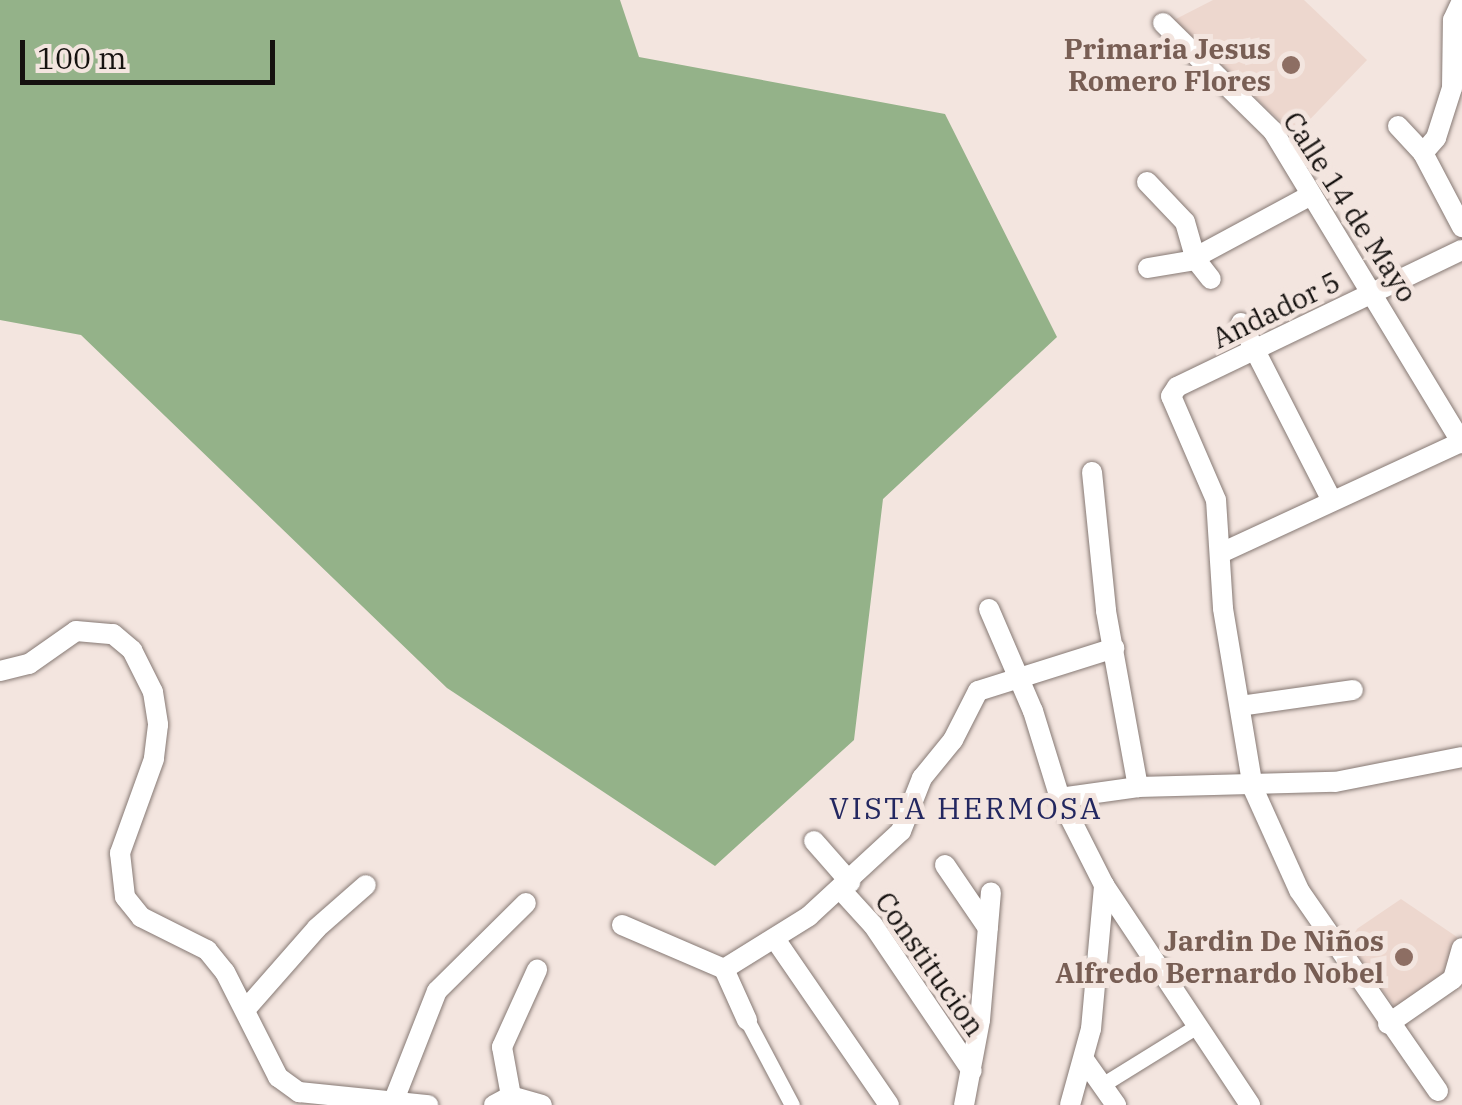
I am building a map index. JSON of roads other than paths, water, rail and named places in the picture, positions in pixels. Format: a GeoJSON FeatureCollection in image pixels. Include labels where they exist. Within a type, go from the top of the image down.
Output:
{"type":"FeatureCollection","features":[{"type":"Feature","properties":{"kind":"street"},"geometry":{"type":"LineString","coordinates":[[1423,153],[1436,138],[1452,88],[1453,20],[1462,2]]}},
{"type":"Feature","properties":{"kind":"street","name":"Calle 14 de Mayo"},"geometry":{"type":"LineString","coordinates":[[1163,23],[1273,131],[1461,439]]}},
{"type":"Feature","properties":{"kind":"street"},"geometry":{"type":"LineString","coordinates":[[1398,126],[1423,153],[1462,227]]}},
{"type":"Feature","properties":{"kind":"street"},"geometry":{"type":"LineString","coordinates":[[1147,182],[1185,222],[1196,258],[1211,279]]}},
{"type":"Feature","properties":{"kind":"street"},"geometry":{"type":"LineString","coordinates":[[1148,268],[1196,258],[1311,195]]}},
{"type":"Feature","properties":{"kind":"street","name":"Andador 5"},"geometry":{"type":"LineString","coordinates":[[1221,553],[1216,500],[1171,396],[1176,387],[1256,353],[1462,250]]}},
{"type":"Feature","properties":{"kind":"street"},"geometry":{"type":"LineString","coordinates":[[1241,323],[1331,499]]}},
{"type":"Feature","properties":{"kind":"street"},"geometry":{"type":"LineString","coordinates":[[1438,1091],[1388,1024],[1300,890],[1253,788],[1221,553],[1461,439]]}},
{"type":"Feature","properties":{"kind":"street"},"geometry":{"type":"LineString","coordinates":[[1092,472],[1114,648],[1138,786]]}},
{"type":"Feature","properties":{"kind":"street"},"geometry":{"type":"LineString","coordinates":[[990,609],[1060,798],[1104,886],[1194,1028],[1250,1105]]}},
{"type":"Feature","properties":{"kind":"street"},"geometry":{"type":"LineString","coordinates":[[0,672],[29,664],[76,630],[113,634],[132,650],[146,678],[158,725],[154,758],[120,854],[125,898],[141,917],[207,950],[245,1010],[278,1077],[298,1092],[321,1102],[394,1100],[428,1105]]}},
{"type":"Feature","properties":{"kind":"street"},"geometry":{"type":"LineString","coordinates":[[724,969],[775,939],[846,886],[901,831],[922,778],[953,740],[978,691],[1017,674],[1114,648]]}},
{"type":"Feature","properties":{"kind":"street"},"geometry":{"type":"LineString","coordinates":[[1240,706],[1354,690]]}},
{"type":"Feature","properties":{"kind":"street"},"geometry":{"type":"LineString","coordinates":[[1060,798],[1138,786],[1253,788],[1335,782],[1462,757]]}},
{"type":"Feature","properties":{"kind":"street","name":"Constitucion"},"geometry":{"type":"LineString","coordinates":[[814,842],[972,1071]]}},
{"type":"Feature","properties":{"kind":"street"},"geometry":{"type":"LineString","coordinates":[[945,865],[988,928]]}},
{"type":"Feature","properties":{"kind":"street"},"geometry":{"type":"LineString","coordinates":[[245,1010],[317,928],[366,885]]}},
{"type":"Feature","properties":{"kind":"street"},"geometry":{"type":"LineString","coordinates":[[1070,1105],[1085,1061],[1104,886]]}},
{"type":"Feature","properties":{"kind":"street"},"geometry":{"type":"LineString","coordinates":[[964,1105],[972,1071],[991,892]]}},
{"type":"Feature","properties":{"kind":"street"},"geometry":{"type":"LineString","coordinates":[[394,1100],[437,991],[526,904]]}},
{"type":"Feature","properties":{"kind":"street"},"geometry":{"type":"LineString","coordinates":[[622,926],[724,969],[792,1105]]}},
{"type":"Feature","properties":{"kind":"street"},"geometry":{"type":"LineString","coordinates":[[775,939],[889,1105]]}},
{"type":"Feature","properties":{"kind":"street"},"geometry":{"type":"LineString","coordinates":[[1388,1024],[1458,977],[1462,948]]}},
{"type":"Feature","properties":{"kind":"street"},"geometry":{"type":"LineString","coordinates":[[537,970],[502,1047],[502,1101],[542,1105]]}},
{"type":"Feature","properties":{"kind":"street"},"geometry":{"type":"LineString","coordinates":[[1102,1085],[1194,1028]]}},
{"type":"Feature","properties":{"kind":"street"},"geometry":{"type":"LineString","coordinates":[[1085,1061],[1116,1105]]}},
{"type":"Feature","properties":{"kind":"place","name":"Primaria Jesus Romero Flores"},"geometry":{"type":"Point","coordinates":[1291,65]}},
{"type":"Feature","properties":{"kind":"place","name":"Jardin De Niños Alfredo Bernardo Nobel"},"geometry":{"type":"Point","coordinates":[1404,957]}},
{"type":"Feature","properties":{"kind":"district","name":"VISTA HERMOSA"},"geometry":{"type":"Point","coordinates":[966,808]}}]}
